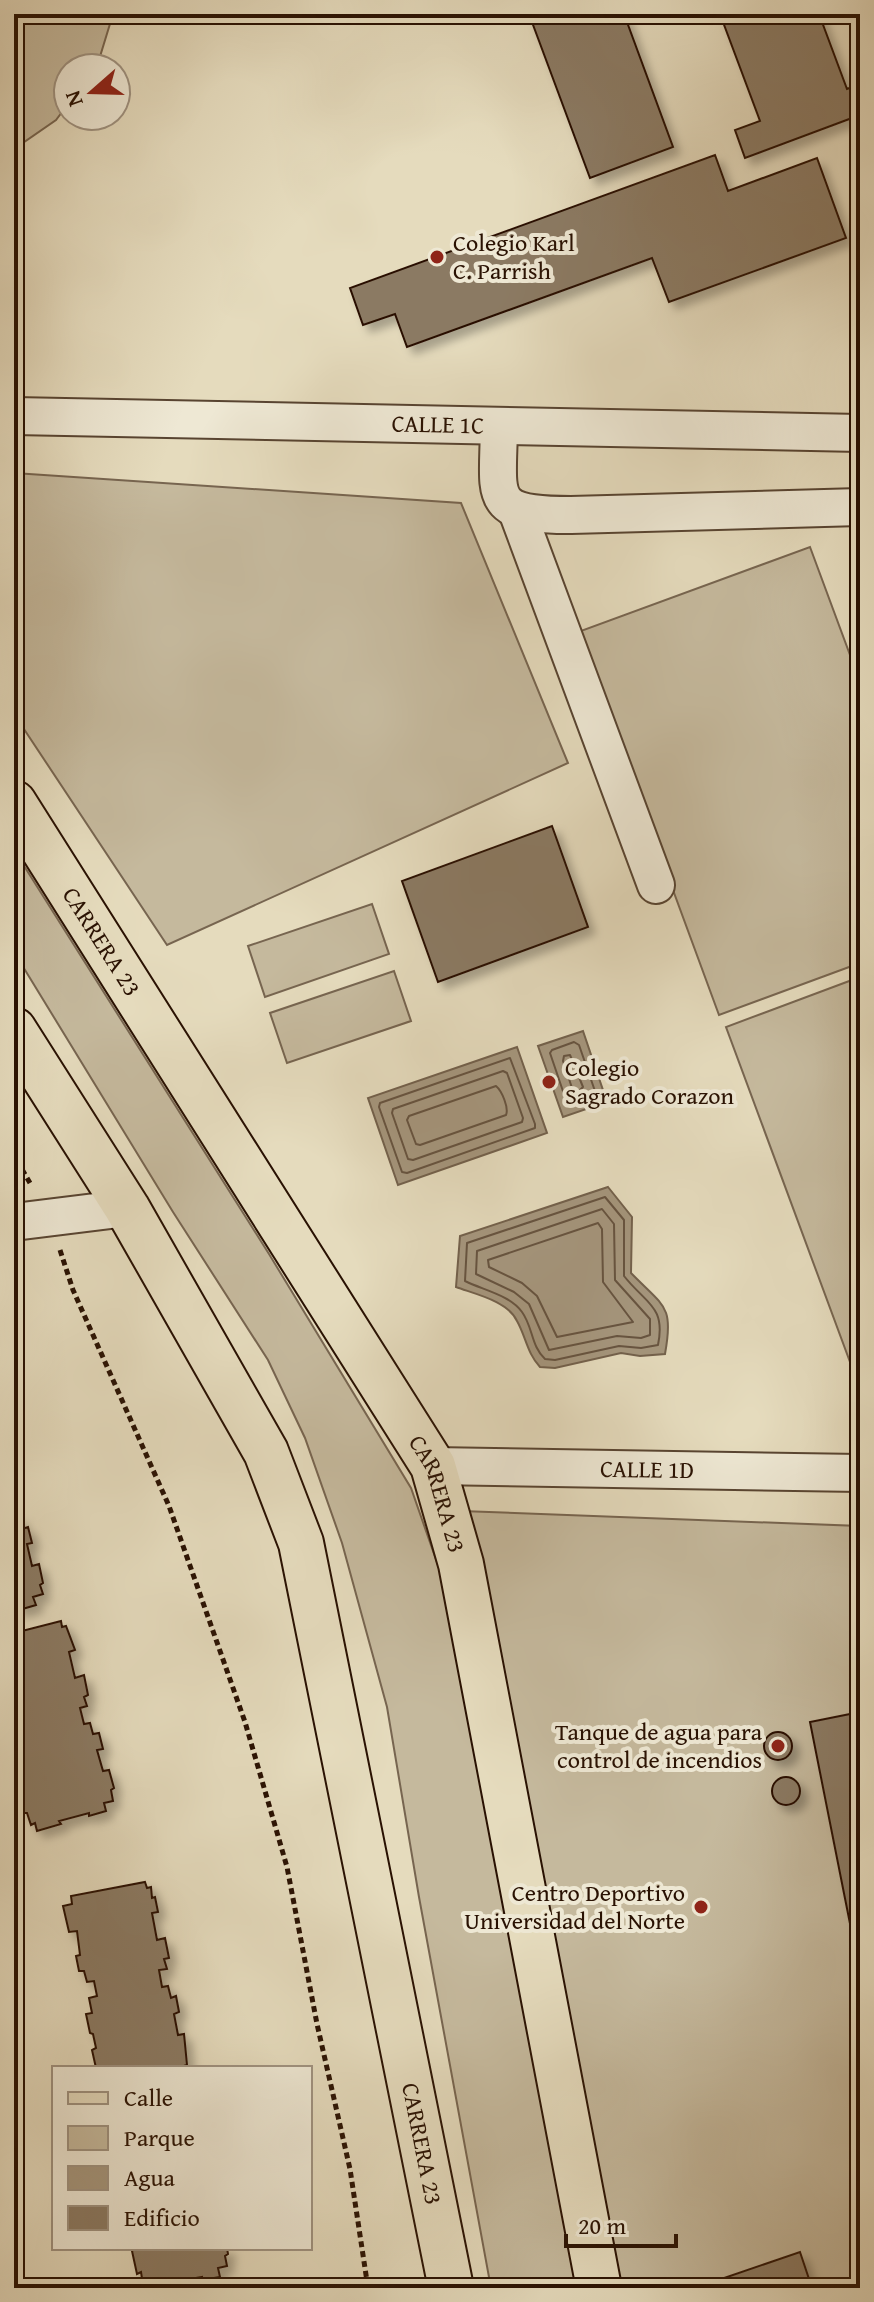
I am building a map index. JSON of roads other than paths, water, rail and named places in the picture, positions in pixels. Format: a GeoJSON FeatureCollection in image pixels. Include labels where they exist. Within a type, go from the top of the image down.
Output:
{"type":"FeatureCollection","features":[{"type":"Feature","properties":{"kind":"main road","name":"CARRERA 23"},"geometry":{"type":"LineString","coordinates":[[14,803],[433,1466],[461,1564],[599,2288]]}},
{"type":"Feature","properties":{"kind":"main road","name":"CARRERA 23"},"geometry":{"type":"LineString","coordinates":[[14,1030],[127,1208],[266,1452],[301,1543],[451,2288]]}},
{"type":"Feature","properties":{"kind":"street","name":"CALLE 1C"},"geometry":{"type":"LineString","coordinates":[[14,416],[860,433]]}},
{"type":"Feature","properties":{"kind":"street"},"geometry":{"type":"LineString","coordinates":[[499,426],[498,494],[517,511],[571,515],[860,507]]}},
{"type":"Feature","properties":{"kind":"street"},"geometry":{"type":"LineString","coordinates":[[517,511],[656,885]]}},
{"type":"Feature","properties":{"kind":"street"},"geometry":{"type":"LineString","coordinates":[[14,1222],[127,1208]]}},
{"type":"Feature","properties":{"kind":"street","name":"CALLE 1D"},"geometry":{"type":"LineString","coordinates":[[433,1466],[860,1473]]}},
{"type":"Feature","properties":{"kind":"water"},"geometry":{"type":"Polygon","coordinates":[[[583,1031],[607,1102],[563,1117],[538,1046],[583,1031]]]}},
{"type":"Feature","properties":{"kind":"water"},"geometry":{"type":"Polygon","coordinates":[[[517,1047],[547,1133],[398,1185],[368,1098],[517,1047]]]}},
{"type":"Feature","properties":{"kind":"water"},"geometry":{"type":"Polygon","coordinates":[[[608,1187],[632,1217],[631,1273],[659,1301],[667,1316],[665,1354],[640,1356],[621,1353],[555,1368],[540,1367],[513,1314],[490,1299],[456,1287],[460,1236],[608,1187]]]}},
{"type":"Feature","properties":{"kind":"place","name":"Colegio Karl C. Parrish"},"geometry":{"type":"Point","coordinates":[437,257]}},
{"type":"Feature","properties":{"kind":"place","name":"Colegio Sagrado Corazon"},"geometry":{"type":"Point","coordinates":[549,1082]}},
{"type":"Feature","properties":{"kind":"place","name":"Tanque de agua para control de incendios"},"geometry":{"type":"Point","coordinates":[778,1746]}},
{"type":"Feature","properties":{"kind":"place","name":"Centro Deportivo Universidad del Norte"},"geometry":{"type":"Point","coordinates":[701,1907]}}]}
